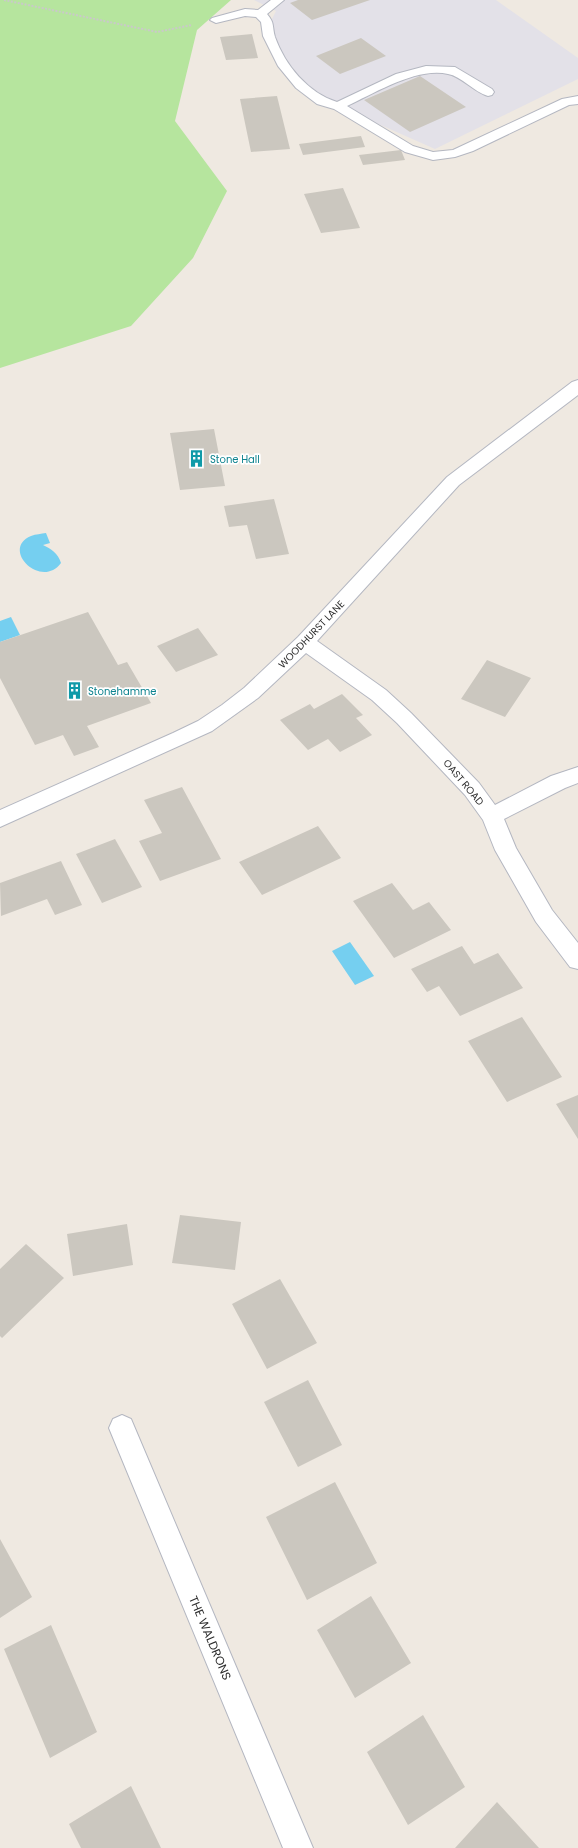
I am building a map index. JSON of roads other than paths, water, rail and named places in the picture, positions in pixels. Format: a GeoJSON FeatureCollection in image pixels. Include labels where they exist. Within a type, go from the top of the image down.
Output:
{"type":"FeatureCollection","features":[{"type":"Feature","properties":{"kind":"street","name":"WOODHURST LANE"},"geometry":{"type":"LineString","coordinates":[[0,819],[153,751],[205,726],[229,710],[251,693],[305,642],[453,481],[578,386]]}},
{"type":"Feature","properties":{"kind":"street","name":"OAST ROAD"},"geometry":{"type":"LineString","coordinates":[[305,642],[373,691],[404,718],[472,789],[492,816],[506,850],[544,916],[578,960]]}},
{"type":"Feature","properties":{"kind":"street"},"geometry":{"type":"LineString","coordinates":[[492,816],[558,782],[578,775]]}},
{"type":"Feature","properties":{"kind":"street","name":"THE WALDRONS"},"geometry":{"type":"LineString","coordinates":[[122,1428],[298,1848]]}},
{"type":"Feature","properties":{"kind":"lane"},"geometry":{"type":"LineString","coordinates":[[260,14],[278,0]]}},
{"type":"Feature","properties":{"kind":"lane"},"geometry":{"type":"LineString","coordinates":[[216,20],[245,12],[260,14],[267,21],[269,36],[284,66],[300,85],[321,101],[338,106],[410,149],[433,156],[455,153],[469,148],[566,102],[578,100]]}},
{"type":"Feature","properties":{"kind":"lane"},"geometry":{"type":"LineString","coordinates":[[338,106],[400,77],[426,70],[451,70],[488,92]]}},
{"type":"Feature","properties":{"kind":"water"},"geometry":{"type":"Polygon","coordinates":[[[46,533],[50,543],[43,545],[56,554],[61,563],[53,570],[44,572],[35,570],[27,564],[22,557],[20,550],[23,542],[31,536],[46,533]]]}},
{"type":"Feature","properties":{"kind":"water"},"geometry":{"type":"Polygon","coordinates":[[[11,617],[20,635],[0,642],[0,621],[11,617]]]}},
{"type":"Feature","properties":{"kind":"water"},"geometry":{"type":"Polygon","coordinates":[[[350,942],[374,976],[355,985],[332,951],[350,942]]]}},
{"type":"Feature","properties":{"kind":"place","name":"Stone Hall"},"geometry":{"type":"Point","coordinates":[197,459]}},
{"type":"Feature","properties":{"kind":"place","name":"Stonehamme"},"geometry":{"type":"Point","coordinates":[75,691]}}]}
